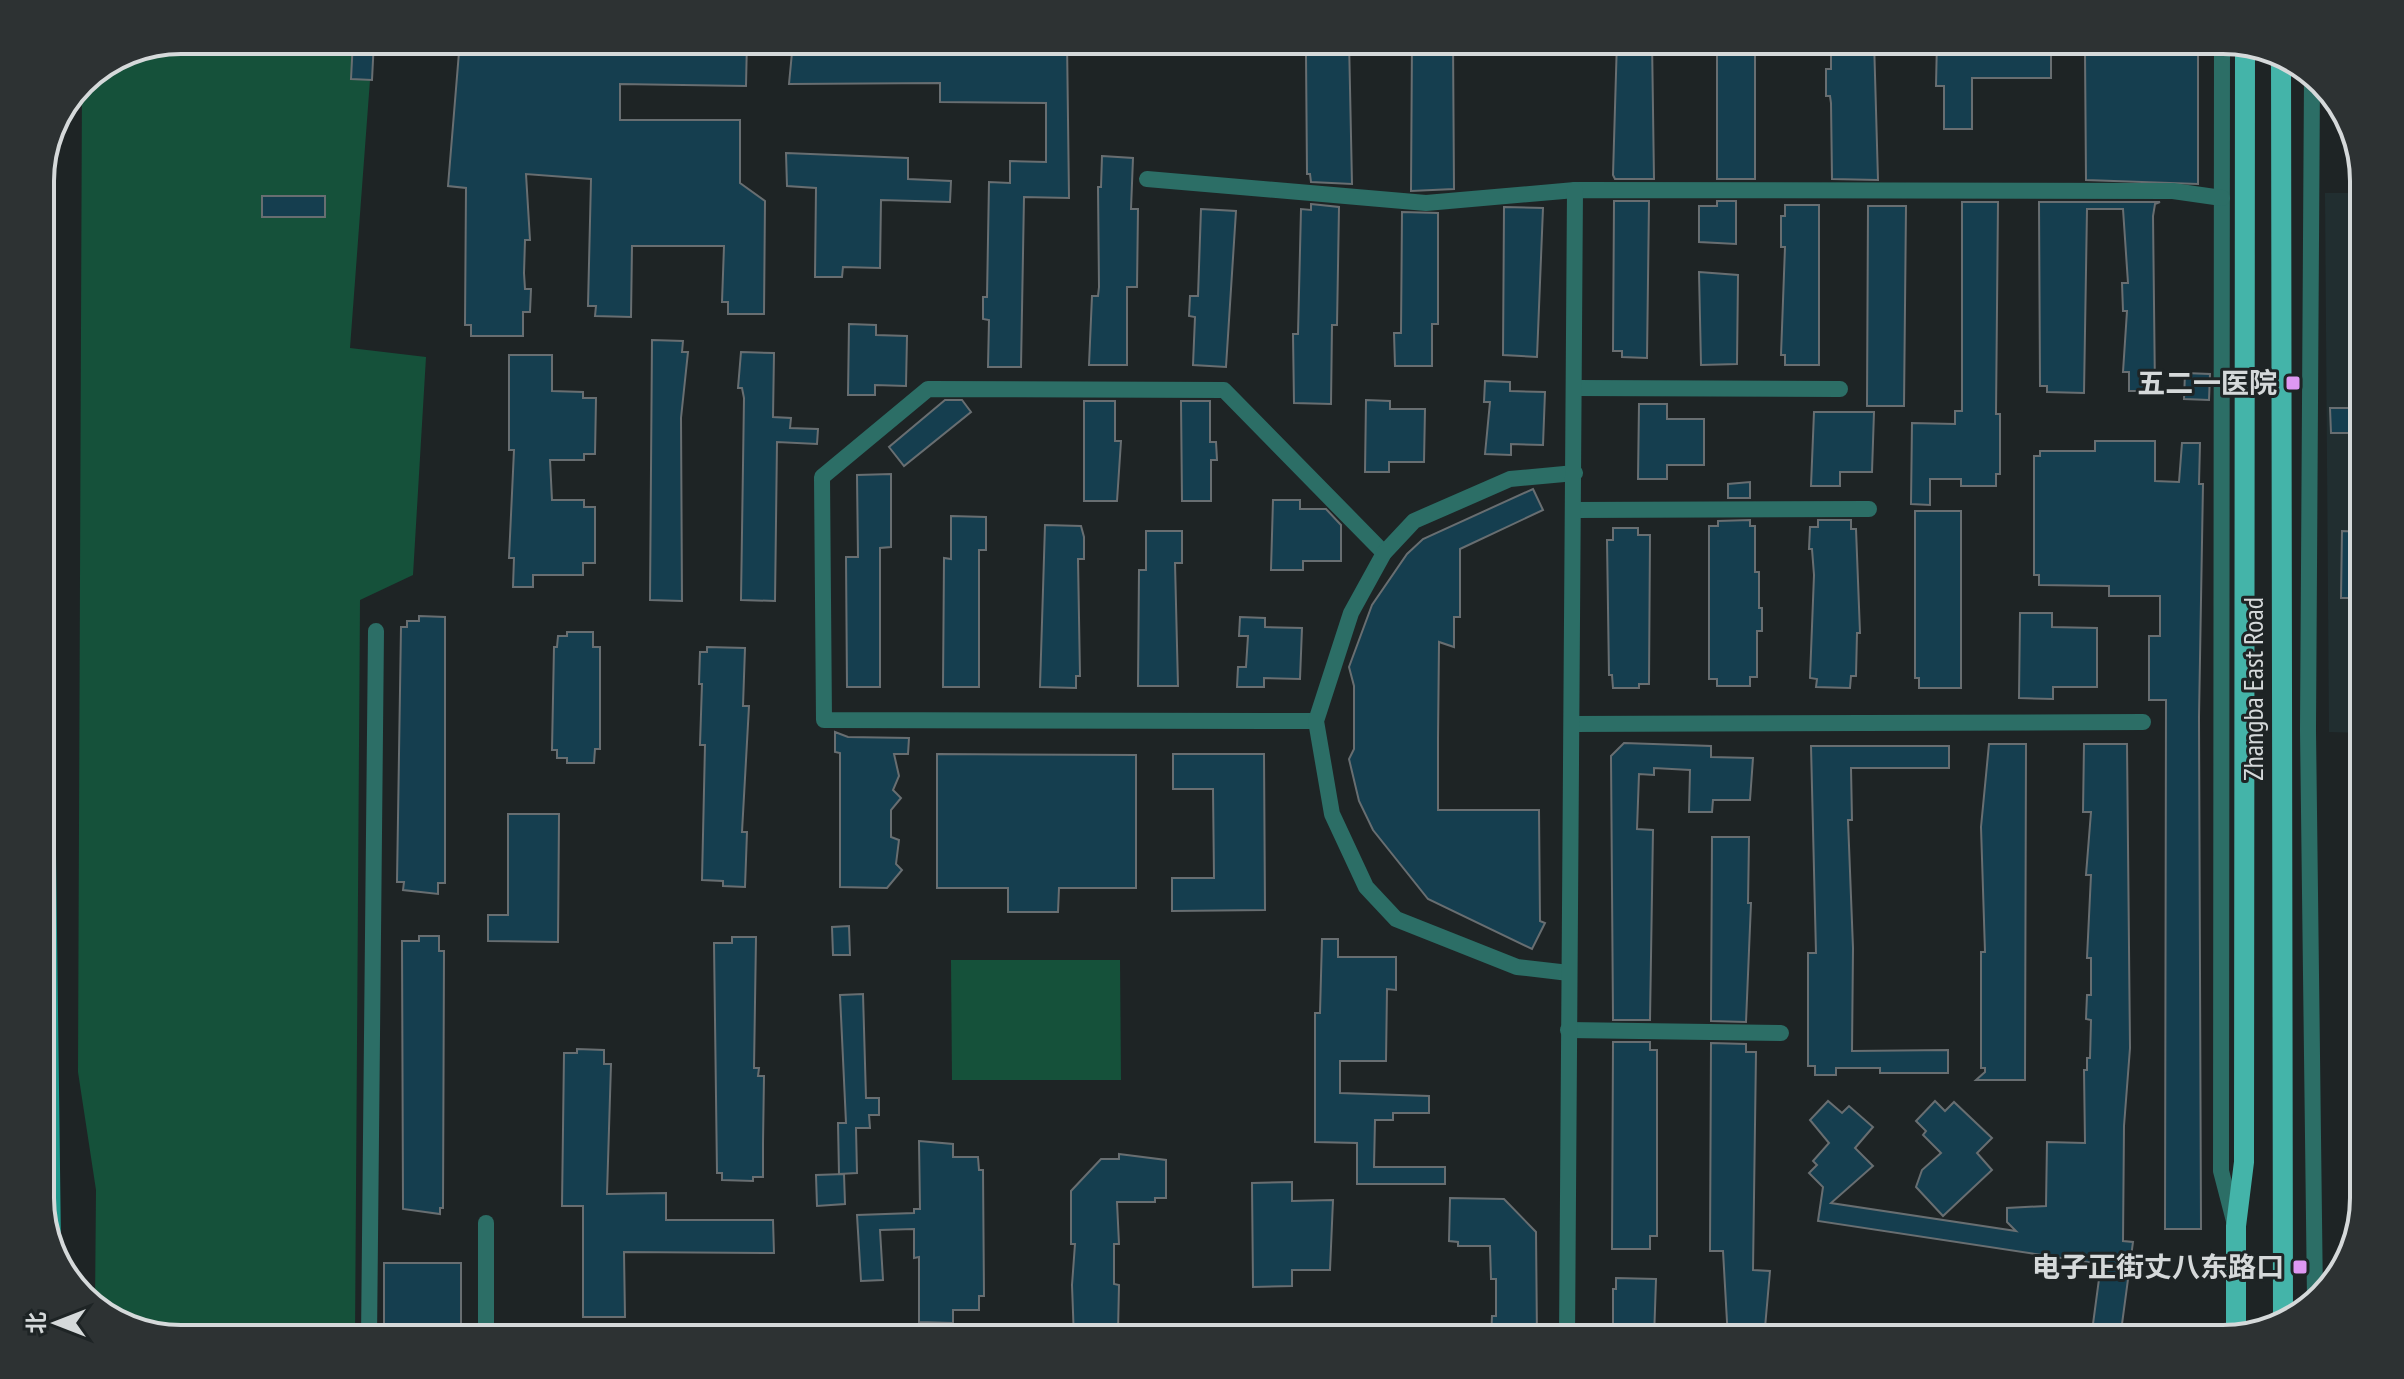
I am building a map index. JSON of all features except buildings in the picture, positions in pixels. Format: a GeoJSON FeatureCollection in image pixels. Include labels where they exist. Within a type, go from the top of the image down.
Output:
{"type":"FeatureCollection","features":[{"type":"Feature","properties":{"kind":"main road","name":"Zhangba East Road"},"geometry":{"type":"LineString","coordinates":[[2236,1324],[2236,1226],[2244,1162],[2245,56]]}},
{"type":"Feature","properties":{"kind":"main road","name":"Zhangba East Road"},"geometry":{"type":"LineString","coordinates":[[2281,69],[2283,1310]]}},
{"type":"Feature","properties":{"kind":"street","name":"Zhangba East Road"},"geometry":{"type":"LineString","coordinates":[[2222,54],[2219,655],[2221,1171],[2236,1226]]}},
{"type":"Feature","properties":{"kind":"street","name":"Zhangba East Road"},"geometry":{"type":"LineString","coordinates":[[2312,90],[2309,485],[2315,1286]]}},
{"type":"Feature","properties":{"kind":"street"},"geometry":{"type":"LineString","coordinates":[[1147,179],[1426,203],[1575,190],[2173,191],[2222,198]]}},
{"type":"Feature","properties":{"kind":"street"},"geometry":{"type":"LineString","coordinates":[[1567,1325],[1575,190]]}},
{"type":"Feature","properties":{"kind":"street"},"geometry":{"type":"LineString","coordinates":[[1575,388],[1840,389]]}},
{"type":"Feature","properties":{"kind":"street"},"geometry":{"type":"LineString","coordinates":[[1316,721],[824,720],[822,477],[928,389],[1224,390],[1384,553]]}},
{"type":"Feature","properties":{"kind":"street"},"geometry":{"type":"LineString","coordinates":[[1569,973],[1517,967],[1396,919],[1366,887],[1332,814],[1316,721],[1351,613],[1384,553],[1414,521],[1459,498],[1510,479],[1575,473]]}},
{"type":"Feature","properties":{"kind":"street"},"geometry":{"type":"LineString","coordinates":[[2282,486],[2309,485]]}},
{"type":"Feature","properties":{"kind":"street"},"geometry":{"type":"LineString","coordinates":[[1574,510],[1869,509]]}},
{"type":"Feature","properties":{"kind":"street"},"geometry":{"type":"LineString","coordinates":[[369,1325],[376,631]]}},
{"type":"Feature","properties":{"kind":"street"},"geometry":{"type":"LineString","coordinates":[[1572,724],[2143,722]]}},
{"type":"Feature","properties":{"kind":"street"},"geometry":{"type":"LineString","coordinates":[[1568,1030],[1781,1033]]}},
{"type":"Feature","properties":{"kind":"street"},"geometry":{"type":"LineString","coordinates":[[486,1223],[486,1325]]}},
{"type":"Feature","properties":{"kind":"shaded area"},"geometry":{"type":"Polygon","coordinates":[[[2325,193],[2350,193],[2350,733],[2329,732],[2325,193]]]}},
{"type":"Feature","properties":{"kind":"green space"},"geometry":{"type":"Polygon","coordinates":[[[372,54],[350,348],[426,357],[413,575],[360,600],[355,1325],[165,1324],[148,1321],[118,1308],[96,1292],[96,1190],[78,1072],[82,102],[110,75],[156,56],[372,54]]]}},
{"type":"Feature","properties":{"kind":"green space"},"geometry":{"type":"Polygon","coordinates":[[[951,960],[1120,960],[1121,1080],[952,1080],[951,960]]]}},
{"type":"Feature","properties":{"kind":"place","name":"五二一医院"},"geometry":{"type":"Point","coordinates":[2293,383]}},
{"type":"Feature","properties":{"kind":"place","name":"电子正街丈八东路口"},"geometry":{"type":"Point","coordinates":[2300,1267]}}]}
